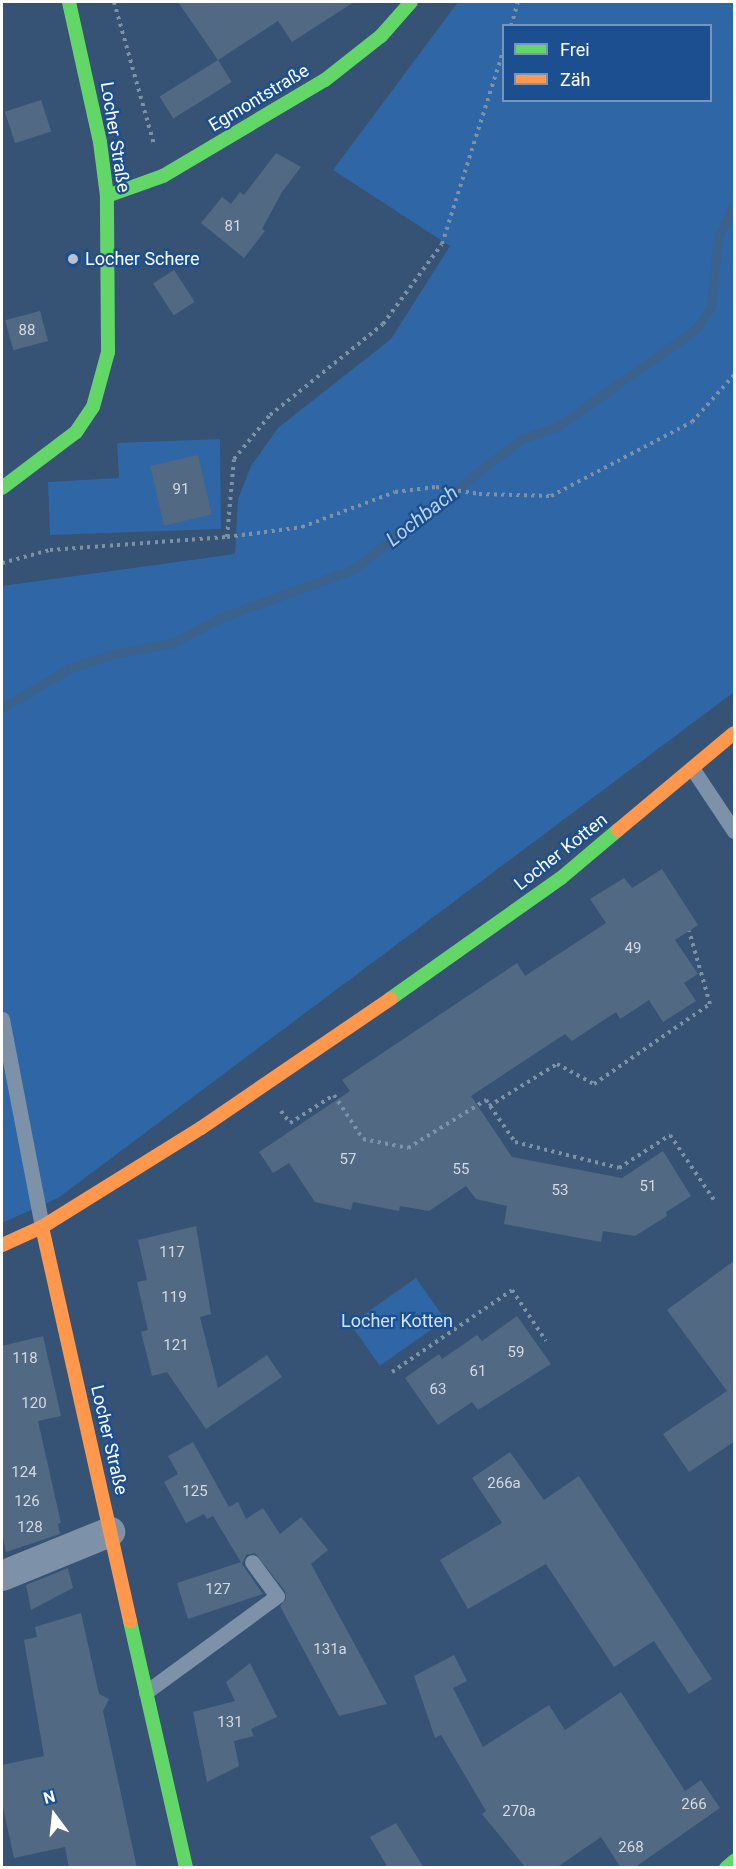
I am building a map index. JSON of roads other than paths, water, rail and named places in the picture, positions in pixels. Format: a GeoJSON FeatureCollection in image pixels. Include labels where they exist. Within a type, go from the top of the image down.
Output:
{"type":"FeatureCollection","features":[{"type":"Feature","properties":{"kind":"street","name":"Locher Straße"},"geometry":{"type":"LineString","coordinates":[[2,488],[76,432],[93,407],[104,380],[108,352],[107,196],[100,142],[69,2]]}},
{"type":"Feature","properties":{"kind":"street","name":"Egmontstraße"},"geometry":{"type":"LineString","coordinates":[[107,196],[163,176],[325,80],[381,36],[411,2]]}},
{"type":"Feature","properties":{"kind":"street","name":"Locher Kotten"},"geometry":{"type":"LineString","coordinates":[[2,1245],[42,1227],[201,1128],[400,992],[561,878],[735,733]]}},
{"type":"Feature","properties":{"kind":"street","name":"Locher Straße"},"geometry":{"type":"LineString","coordinates":[[42,1227],[186,1868]]}},
{"type":"Feature","properties":{"kind":"street"},"geometry":{"type":"LineString","coordinates":[[2,1576],[110,1532]]}},
{"type":"Feature","properties":{"kind":"street"},"geometry":{"type":"LineString","coordinates":[[726,1868],[735,1861]]}},
{"type":"Feature","properties":{"kind":"lane"},"geometry":{"type":"LineString","coordinates":[[692,768],[735,831]]}},
{"type":"Feature","properties":{"kind":"lane","name":"Locher Straße"},"geometry":{"type":"LineString","coordinates":[[2,1019],[42,1227]]}},
{"type":"Feature","properties":{"kind":"lane"},"geometry":{"type":"LineString","coordinates":[[146,1692],[277,1596],[252,1562]]}},
{"type":"Feature","properties":{"kind":"waterway","name":"Lochbach"},"geometry":{"type":"LineString","coordinates":[[2,708],[70,668],[113,654],[172,643],[222,617],[352,570],[521,439],[558,426],[696,329],[711,306],[718,237],[734,204]]}},
{"type":"Feature","properties":{"kind":"place","name":"Locher Schere"},"geometry":{"type":"Point","coordinates":[73,259]}}]}
